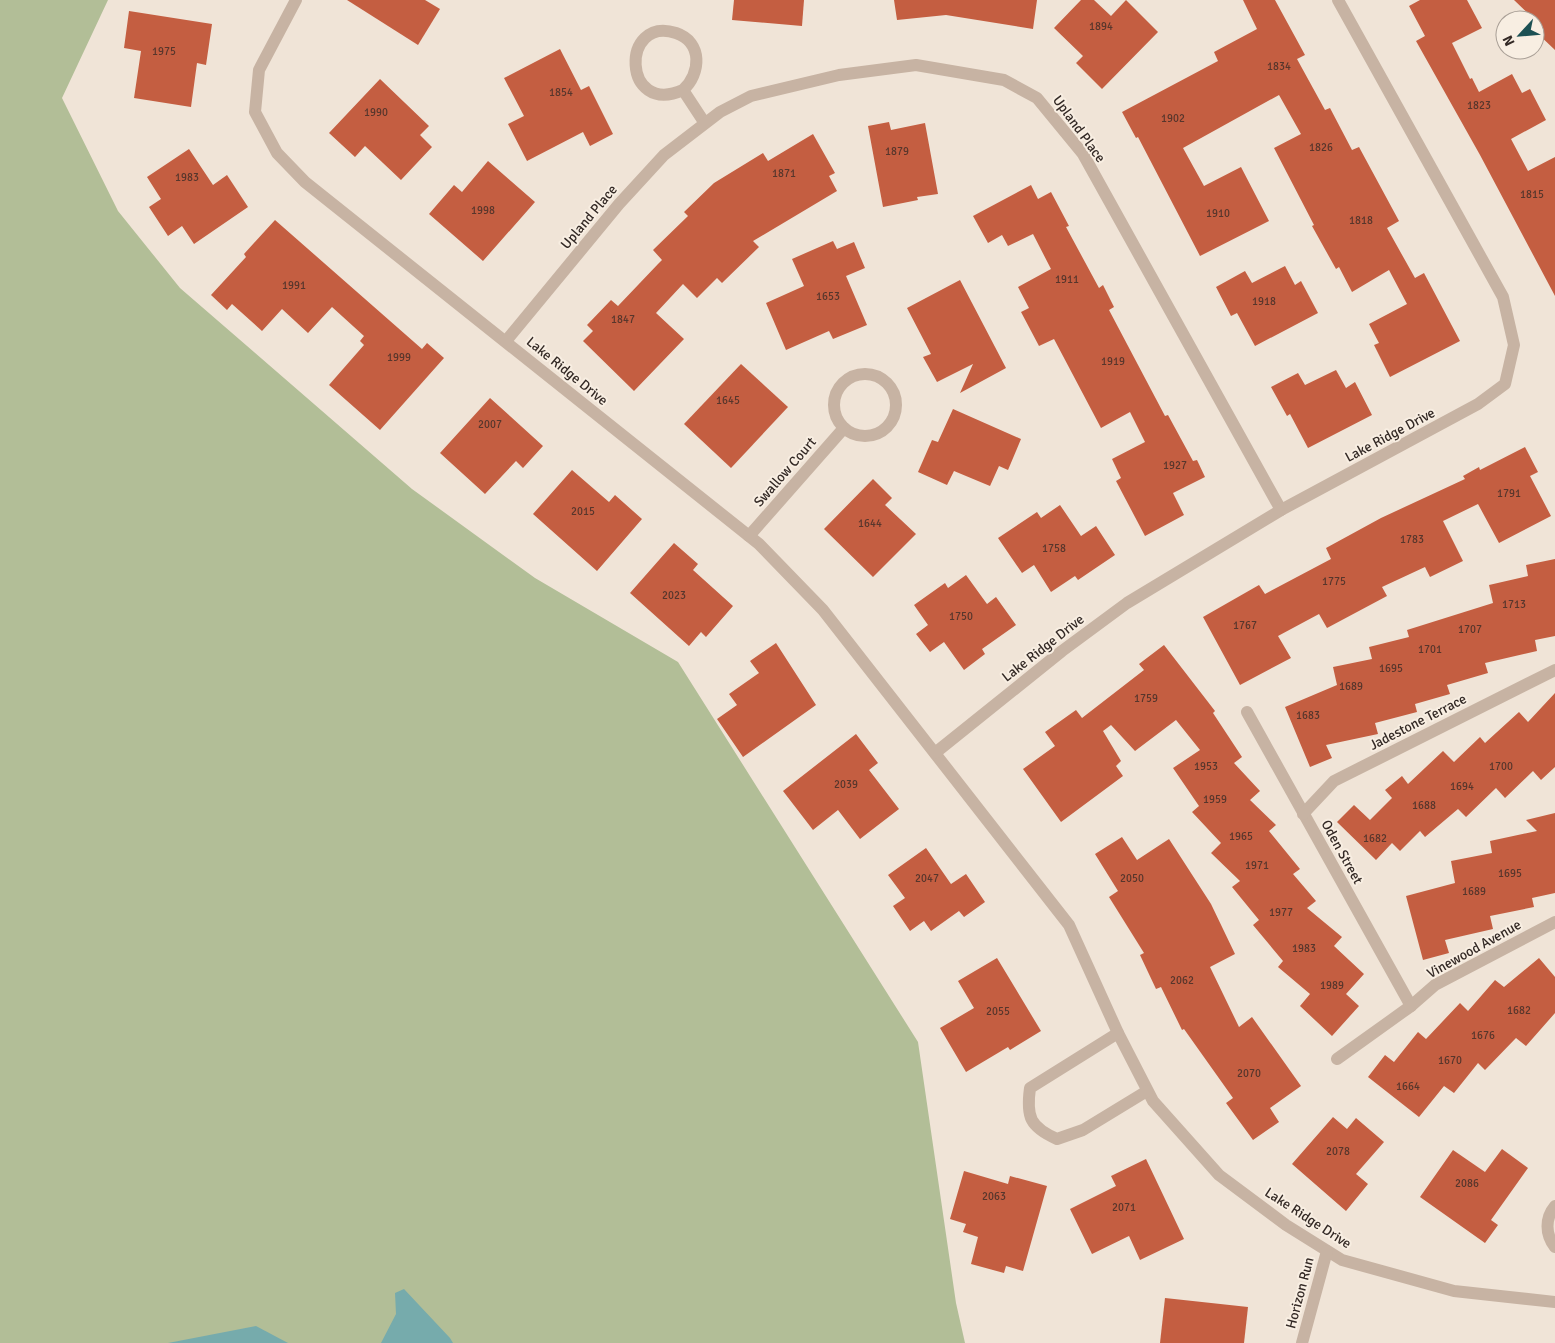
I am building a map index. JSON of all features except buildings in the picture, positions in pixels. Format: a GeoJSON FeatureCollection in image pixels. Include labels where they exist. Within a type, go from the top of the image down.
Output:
{"type":"FeatureCollection","features":[{"type":"Feature","properties":{"kind":"street","name":"Lake Ridge Drive"},"geometry":{"type":"LineString","coordinates":[[296,0],[259,70],[254,112],[277,154],[305,182],[749,536],[823,610],[1069,926],[1118,1033],[1153,1101],[1219,1175],[1286,1225],[1342,1260],[1454,1291],[1555,1302]]}},
{"type":"Feature","properties":{"kind":"street","name":"Lake Ridge Drive"},"geometry":{"type":"LineString","coordinates":[[935,754],[1062,651],[1127,603],[1281,510],[1478,404],[1505,384],[1514,345],[1504,297],[1338,0]]}},
{"type":"Feature","properties":{"kind":"street"},"geometry":{"type":"LineString","coordinates":[[671,32],[680,34],[693,48],[697,56],[695,75],[683,90],[674,93],[656,93],[640,82],[634,64],[635,55],[638,46],[652,34],[671,32]]}},
{"type":"Feature","properties":{"kind":"street","name":"Upland Place"},"geometry":{"type":"LineString","coordinates":[[506,341],[619,204],[664,154],[704,122],[751,96],[839,74],[916,65],[1004,80],[1037,98],[1083,154],[1281,510]]}},
{"type":"Feature","properties":{"kind":"street"},"geometry":{"type":"LineString","coordinates":[[683,90],[704,122]]}},
{"type":"Feature","properties":{"kind":"street"},"geometry":{"type":"LineString","coordinates":[[871,374],[888,383],[897,400],[894,420],[888,428],[881,434],[861,437],[844,428],[835,413],[834,404],[839,387],[853,376],[871,374]]}},
{"type":"Feature","properties":{"kind":"street","name":"Swallow Court"},"geometry":{"type":"LineString","coordinates":[[749,536],[844,428]]}},
{"type":"Feature","properties":{"kind":"street","name":"Jadestone Terrace"},"geometry":{"type":"LineString","coordinates":[[1303,814],[1334,781],[1555,670]]}},
{"type":"Feature","properties":{"kind":"street","name":"Oden Street"},"geometry":{"type":"LineString","coordinates":[[1246,712],[1411,1006]]}},
{"type":"Feature","properties":{"kind":"street","name":"Vinewood Avenue"},"geometry":{"type":"LineString","coordinates":[[1337,1059],[1411,1006],[1435,985],[1555,922]]}},
{"type":"Feature","properties":{"kind":"street"},"geometry":{"type":"LineString","coordinates":[[1118,1033],[1030,1088],[1027,1108],[1031,1121],[1043,1133],[1058,1139],[1083,1130],[1147,1091]]}},
{"type":"Feature","properties":{"kind":"street"},"geometry":{"type":"LineString","coordinates":[[1555,1206],[1548,1218],[1547,1227],[1555,1247]]}},
{"type":"Feature","properties":{"kind":"street","name":"Horizon Run"},"geometry":{"type":"LineString","coordinates":[[1302,1343],[1327,1251]]}},
{"type":"Feature","properties":{"kind":"green space"},"geometry":{"type":"Polygon","coordinates":[[[0,0],[108,0],[62,98],[118,211],[180,288],[412,489],[535,578],[678,662],[918,1042],[956,1303],[965,1343],[0,1343],[0,0]]]}},
{"type":"Feature","properties":{"kind":"water"},"geometry":{"type":"Polygon","coordinates":[[[404,1289],[453,1343],[381,1343],[396,1314],[395,1293],[404,1289]]]}},
{"type":"Feature","properties":{"kind":"water"},"geometry":{"type":"Polygon","coordinates":[[[256,1326],[288,1343],[168,1343],[256,1326]]]}}]}
